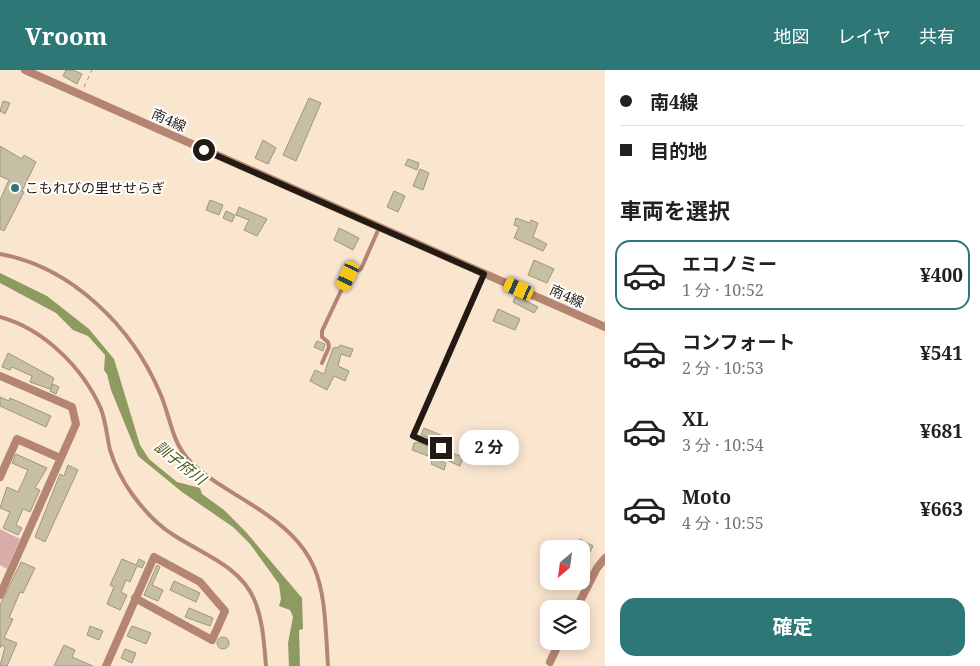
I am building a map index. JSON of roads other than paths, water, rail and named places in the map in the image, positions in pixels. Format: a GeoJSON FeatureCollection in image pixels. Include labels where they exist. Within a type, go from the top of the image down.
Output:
{"type":"FeatureCollection","features":[{"type":"Feature","properties":{"kind":"street","name":"南4線"},"geometry":{"type":"LineString","coordinates":[[25,70],[605,327]]}},
{"type":"Feature","properties":{"kind":"street"},"geometry":{"type":"LineString","coordinates":[[0,376],[72,408],[76,424],[0,595]]}},
{"type":"Feature","properties":{"kind":"street"},"geometry":{"type":"LineString","coordinates":[[0,476],[4,459],[17,439],[60,458]]}},
{"type":"Feature","properties":{"kind":"street"},"geometry":{"type":"LineString","coordinates":[[106,666],[135,598],[154,557],[200,582],[225,611],[212,640],[135,598]]}},
{"type":"Feature","properties":{"kind":"street"},"geometry":{"type":"LineString","coordinates":[[581,600],[597,568],[605,558]]}},
{"type":"Feature","properties":{"kind":"street"},"geometry":{"type":"LineString","coordinates":[[550,662],[556,650]]}},
{"type":"Feature","properties":{"kind":"lane"},"geometry":{"type":"LineString","coordinates":[[322,363],[329,347],[328,342],[322,337],[322,331],[348,276],[361,269],[379,228]]}},
{"type":"Feature","properties":{"kind":"lane"},"geometry":{"type":"LineString","coordinates":[[0,254],[34,263],[74,285],[112,319],[134,346],[161,393],[178,445],[188,459],[199,470],[256,507],[297,539],[308,553],[321,588],[328,666]]}},
{"type":"Feature","properties":{"kind":"lane"},"geometry":{"type":"LineString","coordinates":[[441,448],[413,436],[484,274]]}},
{"type":"Feature","properties":{"kind":"lane"},"geometry":{"type":"LineString","coordinates":[[0,318],[14,321],[57,349],[86,383],[101,410],[118,472],[148,514],[170,534],[226,566],[243,582],[253,598],[262,626],[266,666]]}},
{"type":"Feature","properties":{"kind":"place","name":"こもれびの里せせらぎ"},"geometry":{"type":"Point","coordinates":[15,188]}},
{"type":"Feature","properties":{"kind":"water label","name":"訓子府川"},"geometry":{"type":"Point","coordinates":[180,463]}}]}
